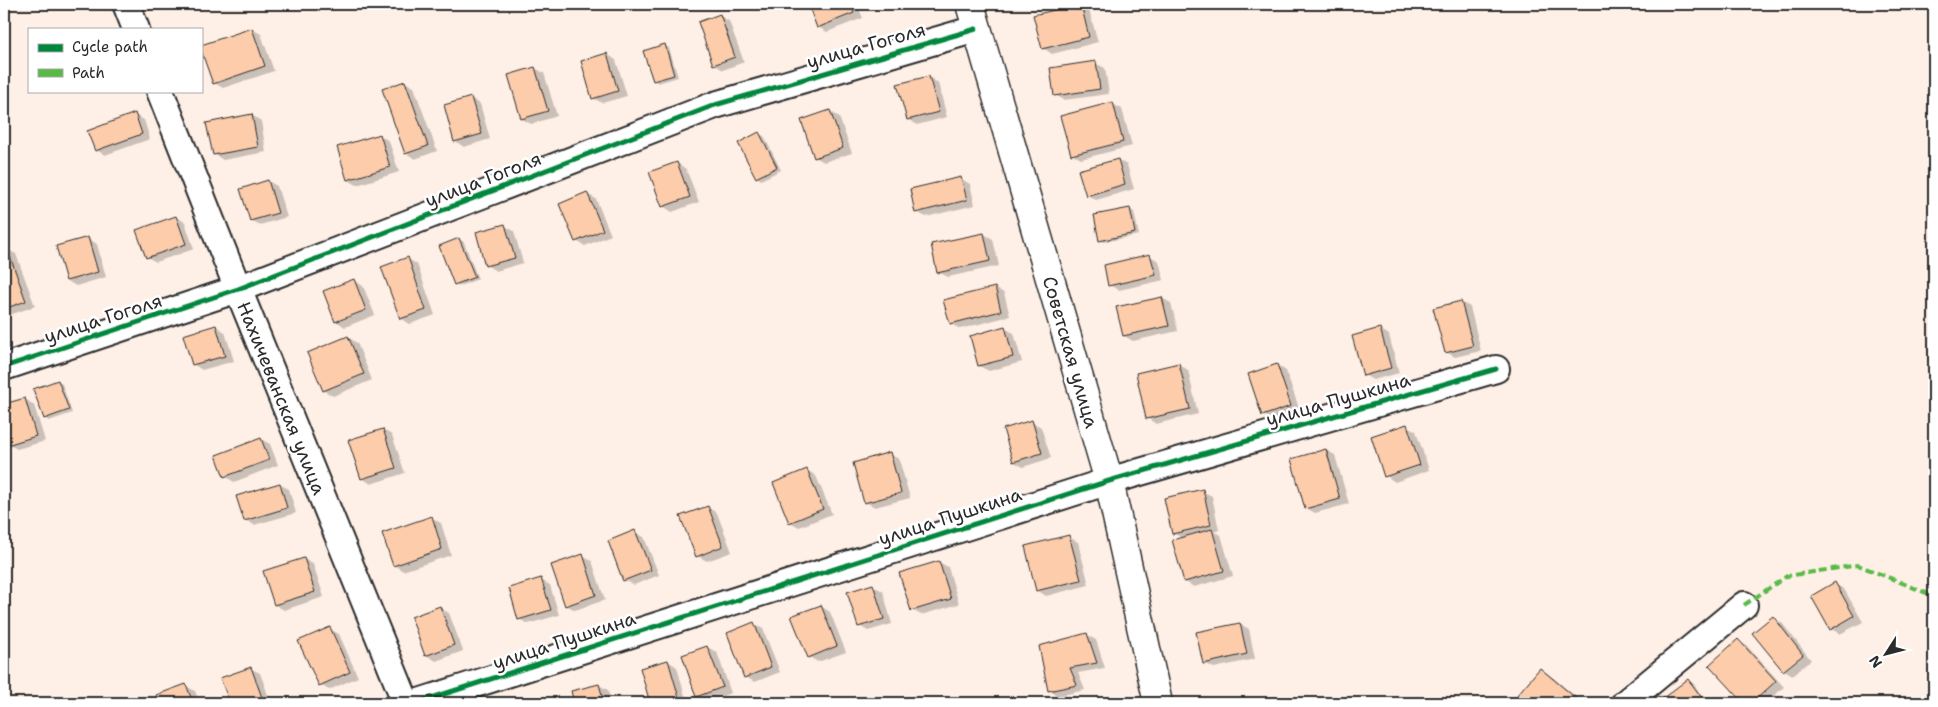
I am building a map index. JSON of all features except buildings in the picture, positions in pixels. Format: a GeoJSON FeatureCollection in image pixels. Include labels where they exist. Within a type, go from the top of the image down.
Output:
{"type":"FeatureCollection","features":[{"type":"Feature","properties":{"kind":"street"},"geometry":{"type":"LineString","coordinates":[[126,4],[136,28]]}},
{"type":"Feature","properties":{"kind":"street","name":"улица Гоголя"},"geometry":{"type":"LineString","coordinates":[[4,367],[238,289],[714,105],[973,16]]}},
{"type":"Feature","properties":{"kind":"street","name":"Советская улица"},"geometry":{"type":"LineString","coordinates":[[973,16],[1108,481],[1158,703]]}},
{"type":"Feature","properties":{"kind":"street","name":"Нахичеванская улица"},"geometry":{"type":"LineString","coordinates":[[160,92],[406,703]]}},
{"type":"Feature","properties":{"kind":"street","name":"улица Пушкина"},"geometry":{"type":"LineString","coordinates":[[416,703],[1108,481],[1496,369]]}},
{"type":"Feature","properties":{"kind":"street"},"geometry":{"type":"LineString","coordinates":[[1625,703],[1744,605]]}},
{"type":"Feature","properties":{"kind":"marked path"},"geometry":{"type":"LineString","coordinates":[[1744,605],[1787,576],[1858,565],[1934,596]]}},
{"type":"Feature","properties":{"kind":"cycle path"},"geometry":{"type":"LineString","coordinates":[[4,367],[238,289],[715,105],[976,29]]}},
{"type":"Feature","properties":{"kind":"cycle path"},"geometry":{"type":"LineString","coordinates":[[416,703],[1109,481],[1496,369]]}}]}
